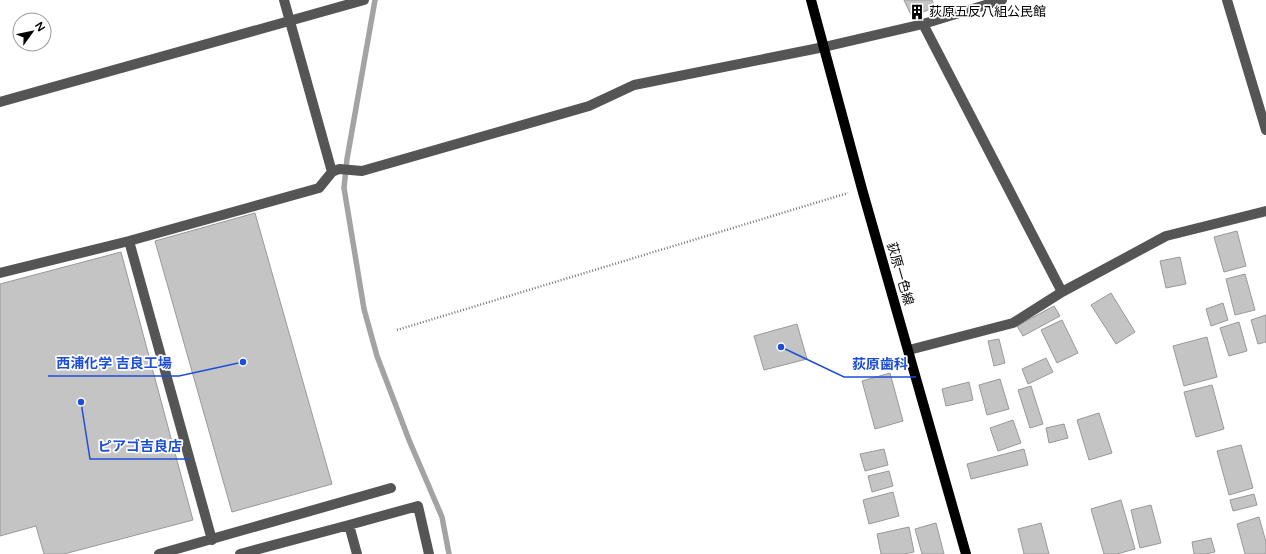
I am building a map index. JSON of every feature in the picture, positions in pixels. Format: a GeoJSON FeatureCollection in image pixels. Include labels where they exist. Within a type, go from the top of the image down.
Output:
{"type":"FeatureCollection","features":[{"type":"Feature","properties":{"kind":"main road","name":"荻原一色線"},"geometry":{"type":"LineString","coordinates":[[811,0],[862,189],[966,554]]}},
{"type":"Feature","properties":{"kind":"street"},"geometry":{"type":"LineString","coordinates":[[284,0],[336,171]]}},
{"type":"Feature","properties":{"kind":"street"},"geometry":{"type":"LineString","coordinates":[[0,102],[362,0]]}},
{"type":"Feature","properties":{"kind":"street"},"geometry":{"type":"LineString","coordinates":[[0,273],[129,241],[319,188],[336,171],[362,171],[589,106],[634,85],[824,47],[923,24],[1002,0]]}},
{"type":"Feature","properties":{"kind":"street"},"geometry":{"type":"LineString","coordinates":[[1227,0],[1266,130]]}},
{"type":"Feature","properties":{"kind":"street"},"geometry":{"type":"LineString","coordinates":[[923,24],[1062,292]]}},
{"type":"Feature","properties":{"kind":"street"},"geometry":{"type":"LineString","coordinates":[[909,350],[1013,323],[1062,292],[1166,236],[1266,211]]}},
{"type":"Feature","properties":{"kind":"street"},"geometry":{"type":"LineString","coordinates":[[129,241],[212,540]]}},
{"type":"Feature","properties":{"kind":"street"},"geometry":{"type":"LineString","coordinates":[[159,554],[391,488]]}},
{"type":"Feature","properties":{"kind":"street"},"geometry":{"type":"LineString","coordinates":[[240,554],[349,526],[418,506],[430,554]]}},
{"type":"Feature","properties":{"kind":"street"},"geometry":{"type":"LineString","coordinates":[[349,526],[357,554]]}},
{"type":"Feature","properties":{"kind":"path"},"geometry":{"type":"LineString","coordinates":[[397,330],[862,189]]}},
{"type":"Feature","properties":{"kind":"building","name":"荻原五反八組公民館"},"geometry":{"type":"Polygon","coordinates":[[[904,0],[932,0],[935,7],[912,17],[904,0]]]}},
{"type":"Feature","properties":{"kind":"building"},"geometry":{"type":"Polygon","coordinates":[[[255,213],[332,484],[232,512],[155,241],[255,213]]]}},
{"type":"Feature","properties":{"kind":"building"},"geometry":{"type":"Polygon","coordinates":[[[1237,231],[1246,266],[1224,272],[1214,237],[1237,231]]]}},
{"type":"Feature","properties":{"kind":"building"},"geometry":{"type":"Polygon","coordinates":[[[121,252],[193,520],[64,554],[44,554],[36,526],[0,536],[0,284],[121,252]]]}},
{"type":"Feature","properties":{"kind":"building"},"geometry":{"type":"Polygon","coordinates":[[[1180,257],[1186,284],[1166,288],[1160,261],[1180,257]]]}},
{"type":"Feature","properties":{"kind":"building"},"geometry":{"type":"Polygon","coordinates":[[[1245,274],[1255,310],[1235,315],[1226,279],[1245,274]]]}},
{"type":"Feature","properties":{"kind":"building"},"geometry":{"type":"Polygon","coordinates":[[[1111,293],[1135,332],[1116,344],[1091,305],[1111,293]]]}},
{"type":"Feature","properties":{"kind":"building"},"geometry":{"type":"Polygon","coordinates":[[[1223,303],[1228,320],[1211,326],[1206,309],[1223,303]]]}},
{"type":"Feature","properties":{"kind":"building"},"geometry":{"type":"Polygon","coordinates":[[[1054,306],[1060,316],[1023,336],[1017,326],[1054,306]]]}},
{"type":"Feature","properties":{"kind":"building"},"geometry":{"type":"Polygon","coordinates":[[[1266,315],[1266,342],[1258,344],[1251,320],[1266,315]]]}},
{"type":"Feature","properties":{"kind":"building"},"geometry":{"type":"Polygon","coordinates":[[[1062,320],[1078,353],[1057,363],[1041,330],[1062,320]]]}},
{"type":"Feature","properties":{"kind":"building"},"geometry":{"type":"Polygon","coordinates":[[[1239,322],[1247,351],[1229,356],[1220,328],[1239,322]]]}},
{"type":"Feature","properties":{"kind":"building"},"geometry":{"type":"Polygon","coordinates":[[[797,324],[807,359],[764,370],[754,336],[797,324]]]}},
{"type":"Feature","properties":{"kind":"building"},"geometry":{"type":"Polygon","coordinates":[[[1207,337],[1217,377],[1184,386],[1173,346],[1207,337]]]}},
{"type":"Feature","properties":{"kind":"building"},"geometry":{"type":"Polygon","coordinates":[[[999,339],[1005,363],[994,366],[988,341],[999,339]]]}},
{"type":"Feature","properties":{"kind":"building"},"geometry":{"type":"Polygon","coordinates":[[[1046,358],[1053,372],[1028,384],[1022,369],[1046,358]]]}},
{"type":"Feature","properties":{"kind":"building"},"geometry":{"type":"Polygon","coordinates":[[[890,373],[903,421],[875,429],[862,381],[890,373]]]}},
{"type":"Feature","properties":{"kind":"building"},"geometry":{"type":"Polygon","coordinates":[[[1000,379],[1009,409],[987,415],[979,385],[1000,379]]]}},
{"type":"Feature","properties":{"kind":"building"},"geometry":{"type":"Polygon","coordinates":[[[969,382],[973,400],[946,406],[942,389],[969,382]]]}},
{"type":"Feature","properties":{"kind":"building"},"geometry":{"type":"Polygon","coordinates":[[[1212,385],[1224,429],[1196,437],[1184,392],[1212,385]]]}},
{"type":"Feature","properties":{"kind":"building"},"geometry":{"type":"Polygon","coordinates":[[[1031,386],[1043,424],[1030,428],[1018,390],[1031,386]]]}},
{"type":"Feature","properties":{"kind":"building"},"geometry":{"type":"Polygon","coordinates":[[[1099,413],[1112,453],[1089,460],[1077,420],[1099,413]]]}},
{"type":"Feature","properties":{"kind":"building"},"geometry":{"type":"Polygon","coordinates":[[[1013,420],[1021,443],[998,451],[990,428],[1013,420]]]}},
{"type":"Feature","properties":{"kind":"building"},"geometry":{"type":"Polygon","coordinates":[[[1064,424],[1068,438],[1049,443],[1046,428],[1064,424]]]}},
{"type":"Feature","properties":{"kind":"building"},"geometry":{"type":"Polygon","coordinates":[[[1241,445],[1253,488],[1229,495],[1217,451],[1241,445]]]}},
{"type":"Feature","properties":{"kind":"building"},"geometry":{"type":"Polygon","coordinates":[[[884,449],[888,465],[865,471],[860,454],[884,449]]]}},
{"type":"Feature","properties":{"kind":"building"},"geometry":{"type":"Polygon","coordinates":[[[1024,449],[1028,465],[971,479],[967,464],[1024,449]]]}},
{"type":"Feature","properties":{"kind":"building"},"geometry":{"type":"Polygon","coordinates":[[[889,471],[893,486],[872,492],[868,476],[889,471]]]}},
{"type":"Feature","properties":{"kind":"building"},"geometry":{"type":"Polygon","coordinates":[[[893,492],[899,516],[869,524],[863,500],[893,492]]]}},
{"type":"Feature","properties":{"kind":"building"},"geometry":{"type":"Polygon","coordinates":[[[1254,494],[1257,505],[1233,511],[1230,500],[1254,494]]]}},
{"type":"Feature","properties":{"kind":"building"},"geometry":{"type":"Polygon","coordinates":[[[1121,500],[1135,549],[1117,554],[1104,554],[1091,509],[1121,500]]]}},
{"type":"Feature","properties":{"kind":"building"},"geometry":{"type":"Polygon","coordinates":[[[1151,505],[1161,543],[1140,548],[1131,510],[1151,505]]]}},
{"type":"Feature","properties":{"kind":"building"},"geometry":{"type":"Polygon","coordinates":[[[1259,517],[1266,542],[1266,554],[1245,554],[1237,524],[1259,517]]]}},
{"type":"Feature","properties":{"kind":"building"},"geometry":{"type":"Polygon","coordinates":[[[936,523],[944,554],[922,554],[915,529],[936,523]]]}},
{"type":"Feature","properties":{"kind":"building"},"geometry":{"type":"Polygon","coordinates":[[[1041,523],[1049,554],[1024,554],[1018,529],[1041,523]]]}},
{"type":"Feature","properties":{"kind":"building"},"geometry":{"type":"Polygon","coordinates":[[[909,527],[914,552],[904,554],[881,554],[877,534],[909,527]]]}},
{"type":"Feature","properties":{"kind":"building"},"geometry":{"type":"Polygon","coordinates":[[[1211,538],[1215,552],[1194,554],[1192,542],[1211,538]]]}},
{"type":"Feature","properties":{"kind":"waterway"},"geometry":{"type":"LineString","coordinates":[[375,0],[347,159],[344,188],[364,309],[377,356],[409,440],[442,517],[449,554]]}},
{"type":"Feature","properties":{"kind":"place","name":"荻原五反八組公民館"},"geometry":{"type":"Point","coordinates":[917,12]}},
{"type":"Feature","properties":{"kind":"place","name":"荻原歯科"},"geometry":{"type":"Point","coordinates":[781,347]}},
{"type":"Feature","properties":{"kind":"place","name":"西浦化学 吉良工場"},"geometry":{"type":"Point","coordinates":[243,362]}},
{"type":"Feature","properties":{"kind":"place","name":"ピアゴ吉良店"},"geometry":{"type":"Point","coordinates":[81,402]}}]}
